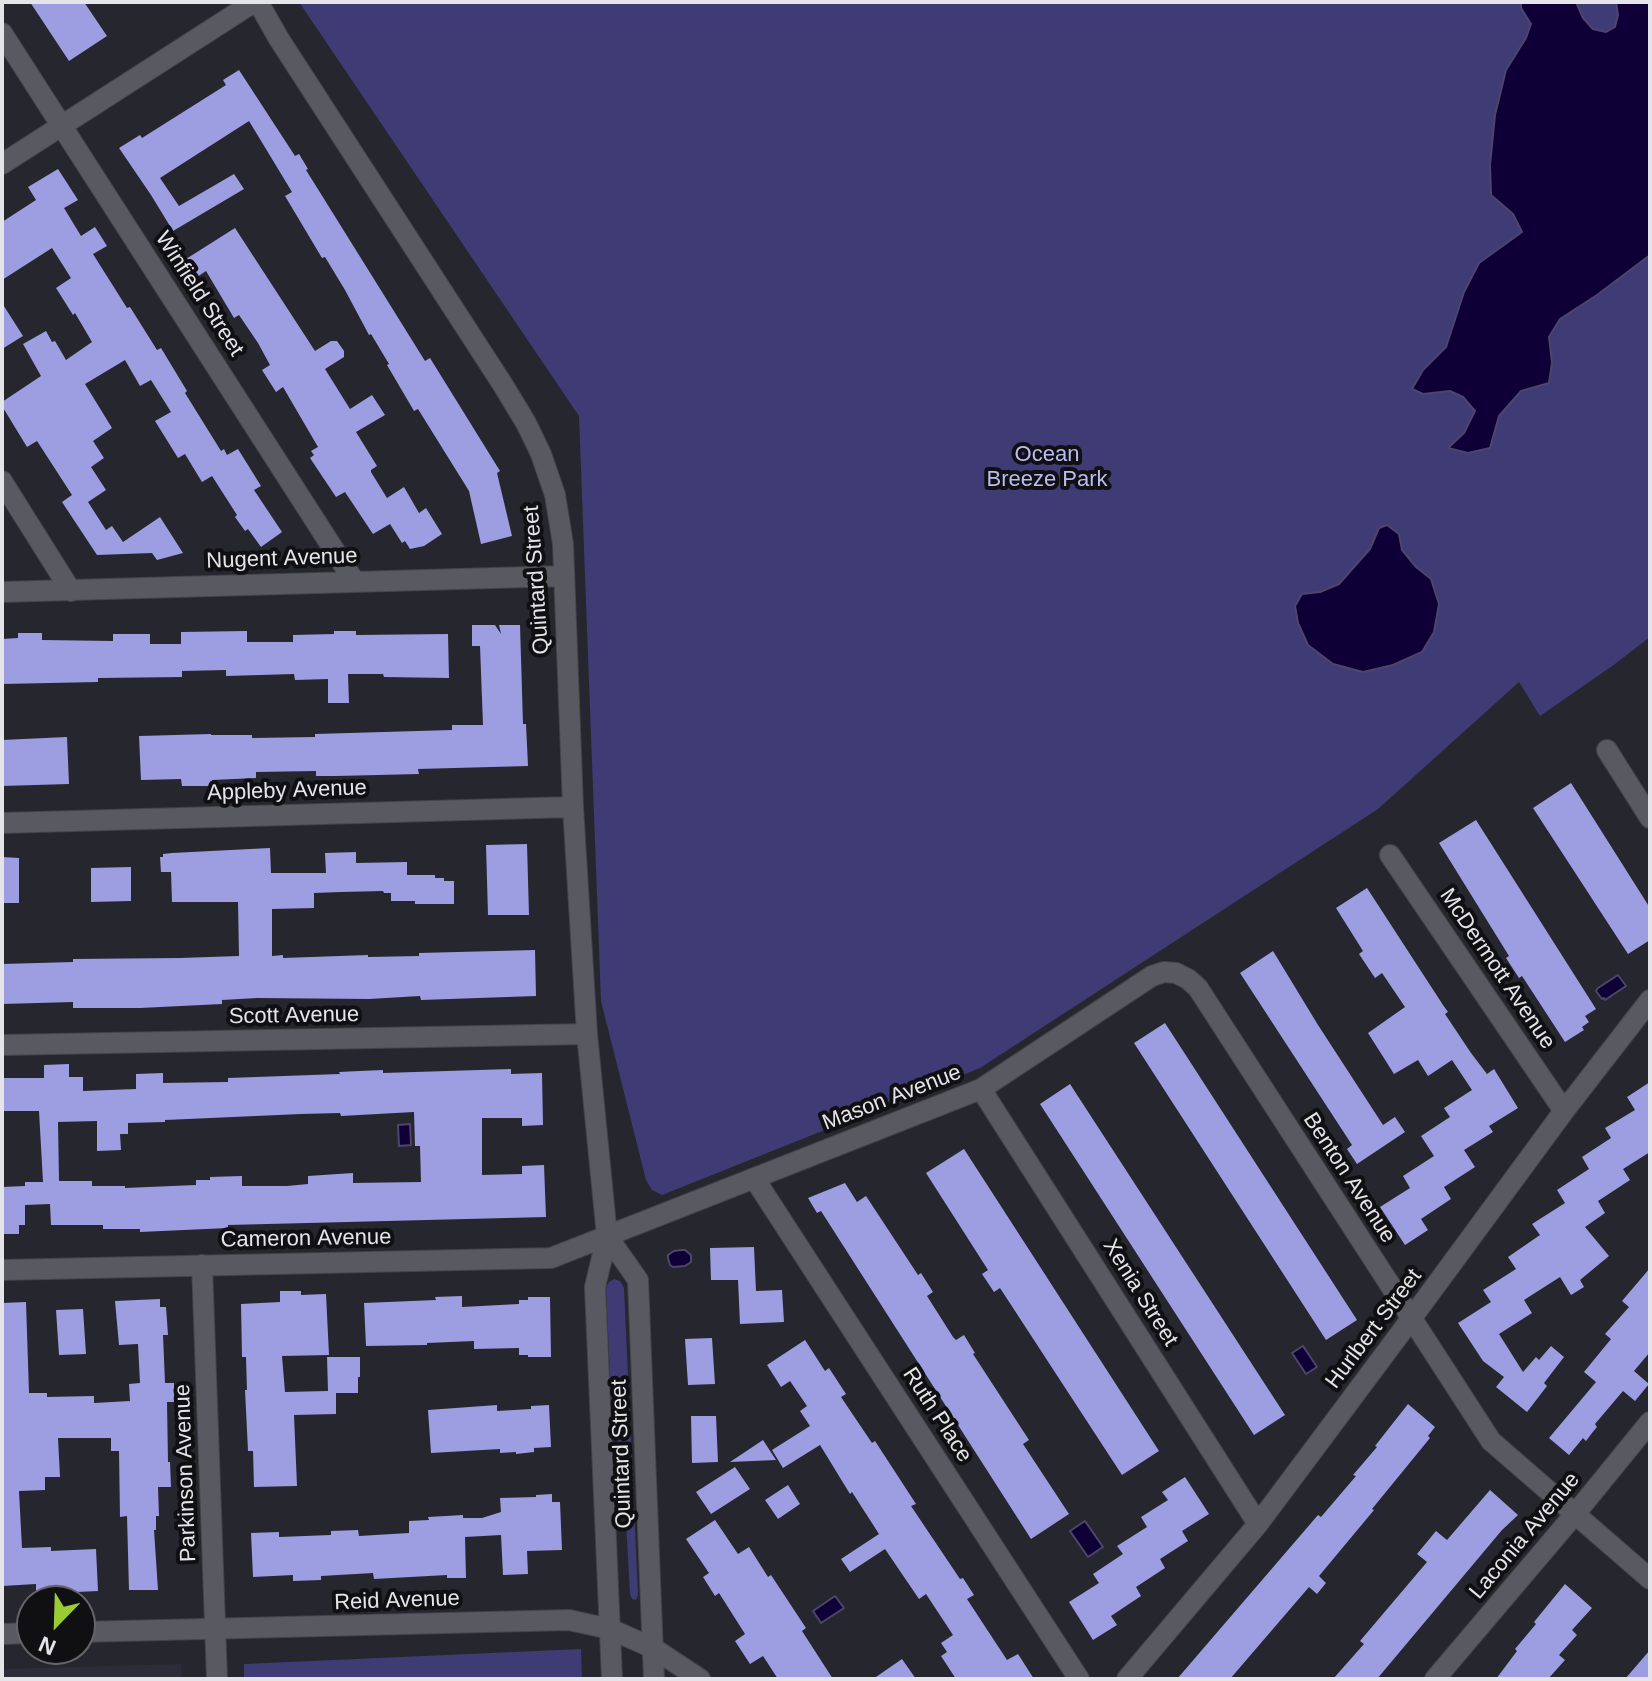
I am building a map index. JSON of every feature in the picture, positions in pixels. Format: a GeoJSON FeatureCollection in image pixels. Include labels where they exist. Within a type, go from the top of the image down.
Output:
{"type":"FeatureCollection","features":[{"type":"Feature","properties":{"kind":"street"},"geometry":{"type":"LineString","coordinates":[[2,164],[256,2]]}},
{"type":"Feature","properties":{"kind":"street","name":"Quintard Street"},"geometry":{"type":"LineString","coordinates":[[256,2],[503,385],[541,454],[555,495],[563,544],[573,807],[587,1034],[607,1236],[595,1287],[612,1679]]}},
{"type":"Feature","properties":{"kind":"street","name":"Winfield Street"},"geometry":{"type":"LineString","coordinates":[[2,33],[354,581]]}},
{"type":"Feature","properties":{"kind":"street"},"geometry":{"type":"LineString","coordinates":[[2,481],[71,591]]}},
{"type":"Feature","properties":{"kind":"street","name":"Nugent Avenue"},"geometry":{"type":"LineString","coordinates":[[2,592],[564,576]]}},
{"type":"Feature","properties":{"kind":"street"},"geometry":{"type":"LineString","coordinates":[[1607,750],[1650,818]]}},
{"type":"Feature","properties":{"kind":"street","name":"Appleby Avenue"},"geometry":{"type":"LineString","coordinates":[[2,823],[573,807]]}},
{"type":"Feature","properties":{"kind":"street","name":"McDermott Avenue"},"geometry":{"type":"LineString","coordinates":[[1390,855],[1564,1111]]}},
{"type":"Feature","properties":{"kind":"street","name":"Mason Avenue"},"geometry":{"type":"LineString","coordinates":[[607,1236],[981,1089],[1152,976],[1164,972],[1176,973]]}},
{"type":"Feature","properties":{"kind":"street","name":"Benton Avenue"},"geometry":{"type":"LineString","coordinates":[[1176,973],[1198,988],[1491,1441],[1650,1579]]}},
{"type":"Feature","properties":{"kind":"street","name":"Hurlbert Street"},"geometry":{"type":"LineString","coordinates":[[1127,1679],[1258,1524],[1650,1000]]}},
{"type":"Feature","properties":{"kind":"street","name":"Scott Avenue"},"geometry":{"type":"LineString","coordinates":[[2,1045],[587,1034]]}},
{"type":"Feature","properties":{"kind":"street","name":"Xenia Street"},"geometry":{"type":"LineString","coordinates":[[981,1089],[1258,1524]]}},
{"type":"Feature","properties":{"kind":"street","name":"Ruth Place"},"geometry":{"type":"LineString","coordinates":[[754,1178],[1079,1679]]}},
{"type":"Feature","properties":{"kind":"street","name":"Quintard Street"},"geometry":{"type":"LineString","coordinates":[[607,1236],[638,1280],[654,1679]]}},
{"type":"Feature","properties":{"kind":"street","name":"Cameron Avenue"},"geometry":{"type":"LineString","coordinates":[[2,1270],[551,1258],[607,1236]]}},
{"type":"Feature","properties":{"kind":"street","name":"Parkinson Avenue"},"geometry":{"type":"LineString","coordinates":[[202,1265],[217,1679]]}},
{"type":"Feature","properties":{"kind":"street","name":"Laconia Avenue"},"geometry":{"type":"LineString","coordinates":[[1435,1679],[1650,1422]]}},
{"type":"Feature","properties":{"kind":"street","name":"Reid Avenue"},"geometry":{"type":"LineString","coordinates":[[96,1632],[569,1620],[610,1629],[653,1648],[700,1679]]}},
{"type":"Feature","properties":{"kind":"shaded area"},"geometry":{"type":"Polygon","coordinates":[[[1521,2],[1576,2],[1583,18],[1593,29],[1606,32],[1615,27],[1618,15],[1616,2],[1650,2],[1650,255],[1560,319],[1549,337],[1552,363],[1549,383],[1521,391],[1499,416],[1490,448],[1468,453],[1448,448],[1464,433],[1475,411],[1463,397],[1450,391],[1423,394],[1412,389],[1423,370],[1446,347],[1464,292],[1479,263],[1522,232],[1513,214],[1491,195],[1490,165],[1495,115],[1506,70],[1531,24],[1521,8],[1521,2]]]}},
{"type":"Feature","properties":{"kind":"shaded area"},"geometry":{"type":"Polygon","coordinates":[[[1387,525],[1399,534],[1402,550],[1431,579],[1439,604],[1434,632],[1422,652],[1393,665],[1363,672],[1333,664],[1308,645],[1298,623],[1295,606],[1302,594],[1320,592],[1339,584],[1370,549],[1379,528],[1387,525]]]}},
{"type":"Feature","properties":{"kind":"shaded area"},"geometry":{"type":"Polygon","coordinates":[[[1618,975],[1626,986],[1602,999],[1596,991],[1598,988],[1618,975]]]}},
{"type":"Feature","properties":{"kind":"shaded area"},"geometry":{"type":"Polygon","coordinates":[[[410,1124],[411,1145],[399,1146],[398,1125],[410,1124]]]}},
{"type":"Feature","properties":{"kind":"shaded area"},"geometry":{"type":"Polygon","coordinates":[[[685,1250],[691,1255],[691,1262],[685,1266],[670,1265],[668,1255],[685,1250]]]}},
{"type":"Feature","properties":{"kind":"shaded area"},"geometry":{"type":"Polygon","coordinates":[[[1303,1346],[1317,1367],[1306,1374],[1292,1353],[1303,1346]]]}},
{"type":"Feature","properties":{"kind":"shaded area"},"geometry":{"type":"Polygon","coordinates":[[[1085,1521],[1103,1547],[1088,1557],[1070,1531],[1085,1521]]]}},
{"type":"Feature","properties":{"kind":"shaded area"},"geometry":{"type":"Polygon","coordinates":[[[835,1596],[844,1608],[821,1623],[813,1611],[835,1596]]]}},
{"type":"Feature","properties":{"kind":"shaded area"},"geometry":{"type":"Polygon","coordinates":[[[181,1664],[182,1679],[2,1679],[2,1669],[181,1664]]]}},
{"type":"Feature","properties":{"kind":"green space","name":"Ocean Breeze Park"},"geometry":{"type":"Polygon","coordinates":[[[299,2],[1650,2],[1650,637],[1540,716],[1519,682],[1378,809],[980,1068],[662,1195],[652,1190],[646,1180],[601,1001],[579,416],[299,2]]]}},
{"type":"Feature","properties":{"kind":"green space"},"geometry":{"type":"Polygon","coordinates":[[[614,1279],[620,1281],[624,1288],[636,1600],[630,1594],[624,1485],[611,1399],[606,1287],[614,1279]]]}},
{"type":"Feature","properties":{"kind":"green space"},"geometry":{"type":"Polygon","coordinates":[[[581,1649],[582,1679],[244,1679],[244,1664],[581,1649]]]}},
{"type":"Feature","properties":{"kind":"building"},"geometry":{"type":"Polygon","coordinates":[[[30,2],[84,2],[107,36],[69,61],[30,2]]]}},
{"type":"Feature","properties":{"kind":"building"},"geometry":{"type":"Polygon","coordinates":[[[239,70],[295,156],[299,154],[425,361],[430,358],[500,471],[497,473],[512,536],[481,544],[469,491],[418,409],[414,411],[345,290],[285,196],[292,192],[249,121],[160,178],[179,206],[234,174],[244,189],[173,231],[119,148],[140,135],[142,138],[226,85],[223,80],[239,70]]]}},
{"type":"Feature","properties":{"kind":"building"},"geometry":{"type":"Polygon","coordinates":[[[58,169],[78,200],[64,208],[81,236],[95,227],[107,246],[93,254],[127,308],[130,307],[157,350],[161,348],[221,451],[224,449],[227,455],[238,449],[261,486],[254,490],[282,532],[261,547],[235,517],[237,515],[212,476],[202,482],[185,454],[178,458],[155,421],[171,412],[151,380],[140,386],[125,360],[85,384],[112,428],[93,441],[104,458],[91,467],[106,490],[88,502],[106,530],[112,526],[123,542],[160,517],[183,553],[157,560],[152,553],[97,555],[62,502],[72,495],[37,441],[27,447],[2,406],[2,402],[41,376],[23,344],[46,331],[66,360],[92,342],[56,288],[71,278],[52,248],[2,280],[2,222],[36,200],[28,187],[58,169]]]}},
{"type":"Feature","properties":{"kind":"building"},"geometry":{"type":"Polygon","coordinates":[[[235,228],[315,351],[331,341],[337,341],[344,351],[344,357],[325,369],[350,409],[372,395],[385,415],[356,432],[377,466],[371,472],[387,498],[404,487],[419,513],[426,508],[442,534],[424,546],[410,549],[405,541],[402,543],[390,524],[373,534],[345,492],[336,497],[310,458],[314,455],[311,451],[318,447],[283,387],[276,392],[262,370],[270,365],[258,343],[239,315],[234,318],[206,271],[197,277],[186,259],[235,228]]]}},
{"type":"Feature","properties":{"kind":"building"},"geometry":{"type":"Polygon","coordinates":[[[2,303],[23,336],[2,349],[2,303]]]}},
{"type":"Feature","properties":{"kind":"building"},"geometry":{"type":"Polygon","coordinates":[[[472,625],[495,625],[501,634],[499,625],[520,625],[523,724],[526,724],[528,766],[418,769],[419,774],[336,776],[316,776],[316,771],[256,772],[256,778],[212,780],[212,786],[182,786],[181,779],[141,780],[139,736],[211,734],[252,735],[252,738],[315,737],[315,734],[452,730],[452,725],[483,725],[480,646],[472,646],[472,625]]]}},
{"type":"Feature","properties":{"kind":"building"},"geometry":{"type":"Polygon","coordinates":[[[247,631],[247,642],[293,642],[293,635],[334,634],[334,631],[356,631],[356,635],[448,634],[449,678],[348,674],[349,703],[328,703],[328,679],[295,680],[294,674],[226,676],[226,670],[182,671],[182,677],[2,684],[2,639],[18,638],[18,633],[42,633],[42,640],[113,641],[113,634],[150,634],[150,644],[181,644],[181,632],[247,631]]]}},
{"type":"Feature","properties":{"kind":"building"},"geometry":{"type":"Polygon","coordinates":[[[67,737],[69,784],[2,786],[2,740],[67,737]]]}},
{"type":"Feature","properties":{"kind":"building"},"geometry":{"type":"Polygon","coordinates":[[[1571,783],[1650,908],[1650,940],[1628,954],[1533,808],[1571,783]]]}},
{"type":"Feature","properties":{"kind":"building"},"geometry":{"type":"Polygon","coordinates":[[[1476,820],[1596,1009],[1585,1016],[1589,1022],[1582,1027],[1584,1030],[1565,1042],[1522,976],[1519,978],[1506,958],[1509,956],[1439,843],[1476,820]]]}},
{"type":"Feature","properties":{"kind":"building"},"geometry":{"type":"Polygon","coordinates":[[[527,844],[529,915],[488,915],[486,845],[527,844]]]}},
{"type":"Feature","properties":{"kind":"building"},"geometry":{"type":"Polygon","coordinates":[[[270,848],[271,873],[326,873],[325,853],[356,852],[356,863],[407,862],[407,875],[435,875],[435,878],[444,878],[444,881],[454,881],[454,904],[391,901],[391,893],[383,891],[341,892],[314,893],[314,908],[272,909],[272,956],[419,956],[419,953],[535,950],[536,996],[421,1000],[420,996],[257,998],[222,1000],[222,1004],[140,1008],[73,1008],[73,1002],[2,1004],[2,964],[73,962],[73,959],[239,956],[238,902],[172,902],[171,872],[161,872],[160,857],[172,853],[270,848]]]}},
{"type":"Feature","properties":{"kind":"building"},"geometry":{"type":"Polygon","coordinates":[[[2,857],[19,858],[19,903],[2,903],[2,857]]]}},
{"type":"Feature","properties":{"kind":"building"},"geometry":{"type":"Polygon","coordinates":[[[131,867],[131,901],[91,902],[91,868],[131,867]]]}},
{"type":"Feature","properties":{"kind":"building"},"geometry":{"type":"Polygon","coordinates":[[[1367,888],[1448,1012],[1445,1014],[1471,1053],[1487,1074],[1494,1069],[1518,1108],[1489,1126],[1493,1132],[1464,1150],[1475,1167],[1444,1187],[1451,1199],[1421,1219],[1428,1230],[1405,1245],[1380,1207],[1410,1188],[1403,1176],[1434,1156],[1421,1136],[1450,1117],[1444,1108],[1472,1090],[1452,1060],[1428,1076],[1418,1060],[1394,1074],[1368,1033],[1405,1007],[1382,973],[1375,978],[1359,954],[1363,951],[1336,908],[1367,888]]]}},
{"type":"Feature","properties":{"kind":"building"},"geometry":{"type":"Polygon","coordinates":[[[1273,951],[1383,1125],[1395,1117],[1405,1132],[1357,1164],[1347,1149],[1352,1145],[1240,973],[1273,951]]]}},
{"type":"Feature","properties":{"kind":"building"},"geometry":{"type":"Polygon","coordinates":[[[1165,1023],[1357,1320],[1326,1340],[1134,1043],[1165,1023]]]}},
{"type":"Feature","properties":{"kind":"building"},"geometry":{"type":"Polygon","coordinates":[[[69,1064],[69,1077],[83,1077],[83,1091],[136,1089],[136,1074],[163,1073],[163,1083],[228,1082],[228,1078],[383,1070],[383,1073],[511,1069],[511,1074],[542,1073],[543,1125],[522,1126],[522,1118],[482,1118],[482,1175],[522,1174],[522,1166],[544,1165],[546,1217],[228,1225],[228,1228],[140,1232],[140,1229],[103,1229],[103,1225],[51,1225],[50,1204],[25,1205],[25,1225],[19,1225],[19,1234],[2,1234],[2,1187],[43,1182],[39,1111],[2,1111],[2,1078],[44,1078],[44,1065],[69,1064]],[[414,1112],[128,1123],[128,1134],[120,1134],[121,1150],[97,1151],[97,1121],[58,1122],[59,1181],[92,1181],[92,1186],[196,1185],[196,1180],[210,1180],[210,1177],[242,1176],[242,1186],[287,1186],[308,1184],[308,1176],[353,1173],[353,1183],[421,1182],[420,1146],[415,1146],[414,1112]]]}},
{"type":"Feature","properties":{"kind":"building"},"geometry":{"type":"Polygon","coordinates":[[[1650,1082],[1650,1152],[1623,1169],[1630,1180],[1598,1201],[1605,1213],[1585,1227],[1609,1256],[1580,1280],[1584,1287],[1571,1295],[1560,1277],[1524,1300],[1532,1313],[1499,1334],[1523,1372],[1551,1346],[1564,1357],[1527,1412],[1496,1387],[1504,1377],[1483,1361],[1458,1323],[1491,1302],[1483,1290],[1516,1269],[1508,1257],[1540,1235],[1532,1224],[1565,1203],[1557,1190],[1589,1169],[1582,1157],[1611,1138],[1605,1128],[1635,1110],[1627,1097],[1650,1082]]]}},
{"type":"Feature","properties":{"kind":"building"},"geometry":{"type":"Polygon","coordinates":[[[1070,1084],[1285,1415],[1254,1435],[1040,1104],[1070,1084]]]}},
{"type":"Feature","properties":{"kind":"building"},"geometry":{"type":"Polygon","coordinates":[[[964,1149],[1159,1451],[1122,1475],[1000,1288],[994,1292],[982,1274],[988,1270],[926,1173],[964,1149]]]}},
{"type":"Feature","properties":{"kind":"building"},"geometry":{"type":"Polygon","coordinates":[[[845,1183],[857,1202],[866,1196],[918,1275],[921,1273],[933,1292],[927,1296],[953,1337],[956,1340],[964,1335],[1029,1440],[1023,1444],[1069,1514],[1031,1539],[821,1211],[817,1213],[808,1198],[845,1183]]]}},
{"type":"Feature","properties":{"kind":"building"},"geometry":{"type":"Polygon","coordinates":[[[754,1247],[756,1291],[782,1290],[784,1322],[740,1324],[738,1280],[711,1280],[710,1248],[754,1247]]]}},
{"type":"Feature","properties":{"kind":"building"},"geometry":{"type":"Polygon","coordinates":[[[1650,1268],[1650,1352],[1634,1371],[1649,1384],[1635,1401],[1623,1391],[1595,1424],[1597,1427],[1586,1441],[1583,1438],[1569,1455],[1549,1438],[1596,1382],[1584,1372],[1611,1339],[1605,1334],[1629,1307],[1622,1301],[1650,1268]]]}},
{"type":"Feature","properties":{"kind":"building"},"geometry":{"type":"Polygon","coordinates":[[[280,1291],[301,1291],[301,1295],[326,1294],[329,1355],[282,1356],[285,1392],[328,1391],[327,1357],[360,1357],[358,1393],[336,1393],[336,1414],[294,1415],[297,1486],[254,1487],[253,1451],[248,1451],[246,1357],[242,1357],[241,1304],[280,1302],[280,1291]]]}},
{"type":"Feature","properties":{"kind":"building"},"geometry":{"type":"Polygon","coordinates":[[[462,1296],[462,1307],[519,1304],[519,1300],[528,1300],[528,1297],[550,1297],[551,1357],[519,1355],[519,1348],[474,1349],[474,1341],[366,1346],[364,1303],[462,1296]]]}},
{"type":"Feature","properties":{"kind":"building"},"geometry":{"type":"Polygon","coordinates":[[[160,1299],[160,1307],[166,1307],[168,1335],[163,1335],[165,1383],[174,1383],[174,1402],[167,1402],[171,1487],[158,1487],[159,1516],[156,1516],[154,1530],[158,1590],[129,1590],[127,1516],[120,1517],[119,1451],[111,1451],[111,1438],[58,1438],[60,1477],[45,1477],[45,1490],[19,1491],[22,1548],[51,1547],[51,1551],[96,1549],[98,1591],[96,1585],[2,1586],[2,1303],[26,1302],[29,1393],[47,1393],[47,1397],[94,1396],[94,1403],[130,1401],[129,1384],[140,1383],[138,1344],[119,1345],[115,1301],[160,1299]]]}},
{"type":"Feature","properties":{"kind":"building"},"geometry":{"type":"Polygon","coordinates":[[[83,1309],[86,1354],[59,1355],[56,1310],[83,1309]]]}},
{"type":"Feature","properties":{"kind":"building"},"geometry":{"type":"Polygon","coordinates":[[[712,1338],[715,1384],[688,1385],[685,1339],[712,1338]]]}},
{"type":"Feature","properties":{"kind":"building"},"geometry":{"type":"Polygon","coordinates":[[[805,1340],[825,1371],[829,1368],[846,1394],[841,1397],[872,1443],[875,1441],[916,1504],[911,1506],[974,1595],[967,1599],[1007,1660],[1018,1654],[1034,1679],[956,1679],[941,1656],[947,1652],[941,1643],[953,1635],[926,1594],[919,1599],[885,1549],[850,1572],[841,1559],[879,1534],[820,1445],[783,1468],[772,1450],[810,1426],[800,1411],[807,1406],[790,1381],[781,1387],[767,1365],[805,1340]]]}},
{"type":"Feature","properties":{"kind":"building"},"geometry":{"type":"Polygon","coordinates":[[[1408,1404],[1435,1427],[1428,1436],[1430,1438],[1319,1576],[1326,1583],[1317,1594],[1309,1587],[1230,1679],[1177,1679],[1318,1515],[1321,1517],[1356,1476],[1353,1475],[1408,1404]]]}},
{"type":"Feature","properties":{"kind":"building"},"geometry":{"type":"Polygon","coordinates":[[[497,1405],[497,1411],[549,1405],[551,1447],[516,1454],[500,1453],[500,1449],[431,1453],[428,1410],[497,1405]]]}},
{"type":"Feature","properties":{"kind":"building"},"geometry":{"type":"Polygon","coordinates":[[[691,1416],[716,1416],[718,1462],[692,1463],[691,1416]]]}},
{"type":"Feature","properties":{"kind":"building"},"geometry":{"type":"Polygon","coordinates":[[[763,1440],[776,1460],[730,1462],[763,1440]]]}},
{"type":"Feature","properties":{"kind":"building"},"geometry":{"type":"Polygon","coordinates":[[[735,1467],[750,1489],[711,1514],[696,1492],[735,1467]]]}},
{"type":"Feature","properties":{"kind":"building"},"geometry":{"type":"Polygon","coordinates":[[[1185,1477],[1209,1514],[1182,1531],[1188,1541],[1160,1559],[1165,1568],[1136,1587],[1141,1596],[1111,1616],[1117,1625],[1093,1640],[1069,1602],[1099,1583],[1093,1574],[1123,1554],[1117,1546],[1147,1527],[1141,1517],[1168,1500],[1162,1492],[1185,1477]]]}},
{"type":"Feature","properties":{"kind":"building"},"geometry":{"type":"Polygon","coordinates":[[[788,1485],[800,1504],[778,1519],[765,1500],[788,1485]]]}},
{"type":"Feature","properties":{"kind":"building"},"geometry":{"type":"Polygon","coordinates":[[[1490,1490],[1518,1515],[1377,1679],[1333,1679],[1364,1644],[1360,1641],[1427,1562],[1417,1554],[1436,1531],[1447,1540],[1490,1490]]]}},
{"type":"Feature","properties":{"kind":"building"},"geometry":{"type":"Polygon","coordinates":[[[552,1494],[552,1502],[560,1502],[562,1550],[527,1551],[528,1574],[503,1575],[501,1535],[465,1537],[466,1578],[447,1578],[447,1575],[374,1579],[373,1573],[293,1581],[293,1575],[253,1577],[251,1533],[279,1532],[279,1537],[331,1535],[331,1531],[358,1530],[359,1536],[409,1533],[409,1521],[463,1515],[463,1518],[482,1518],[501,1512],[500,1498],[552,1494]]]}},
{"type":"Feature","properties":{"kind":"building"},"geometry":{"type":"Polygon","coordinates":[[[715,1520],[738,1554],[749,1547],[768,1577],[771,1575],[806,1628],[802,1631],[833,1679],[778,1679],[763,1656],[750,1664],[735,1641],[745,1634],[719,1593],[715,1596],[703,1577],[709,1573],[686,1539],[715,1520]]]}},
{"type":"Feature","properties":{"kind":"building"},"geometry":{"type":"Polygon","coordinates":[[[1565,1584],[1592,1608],[1572,1630],[1577,1635],[1559,1655],[1565,1660],[1548,1679],[1496,1679],[1536,1624],[1534,1622],[1565,1584]]]}},
{"type":"Feature","properties":{"kind":"building"},"geometry":{"type":"Polygon","coordinates":[[[1650,1650],[1650,1679],[1625,1679],[1650,1650]]]}},
{"type":"Feature","properties":{"kind":"building"},"geometry":{"type":"Polygon","coordinates":[[[902,1659],[916,1679],[873,1679],[902,1659]]]}}]}
